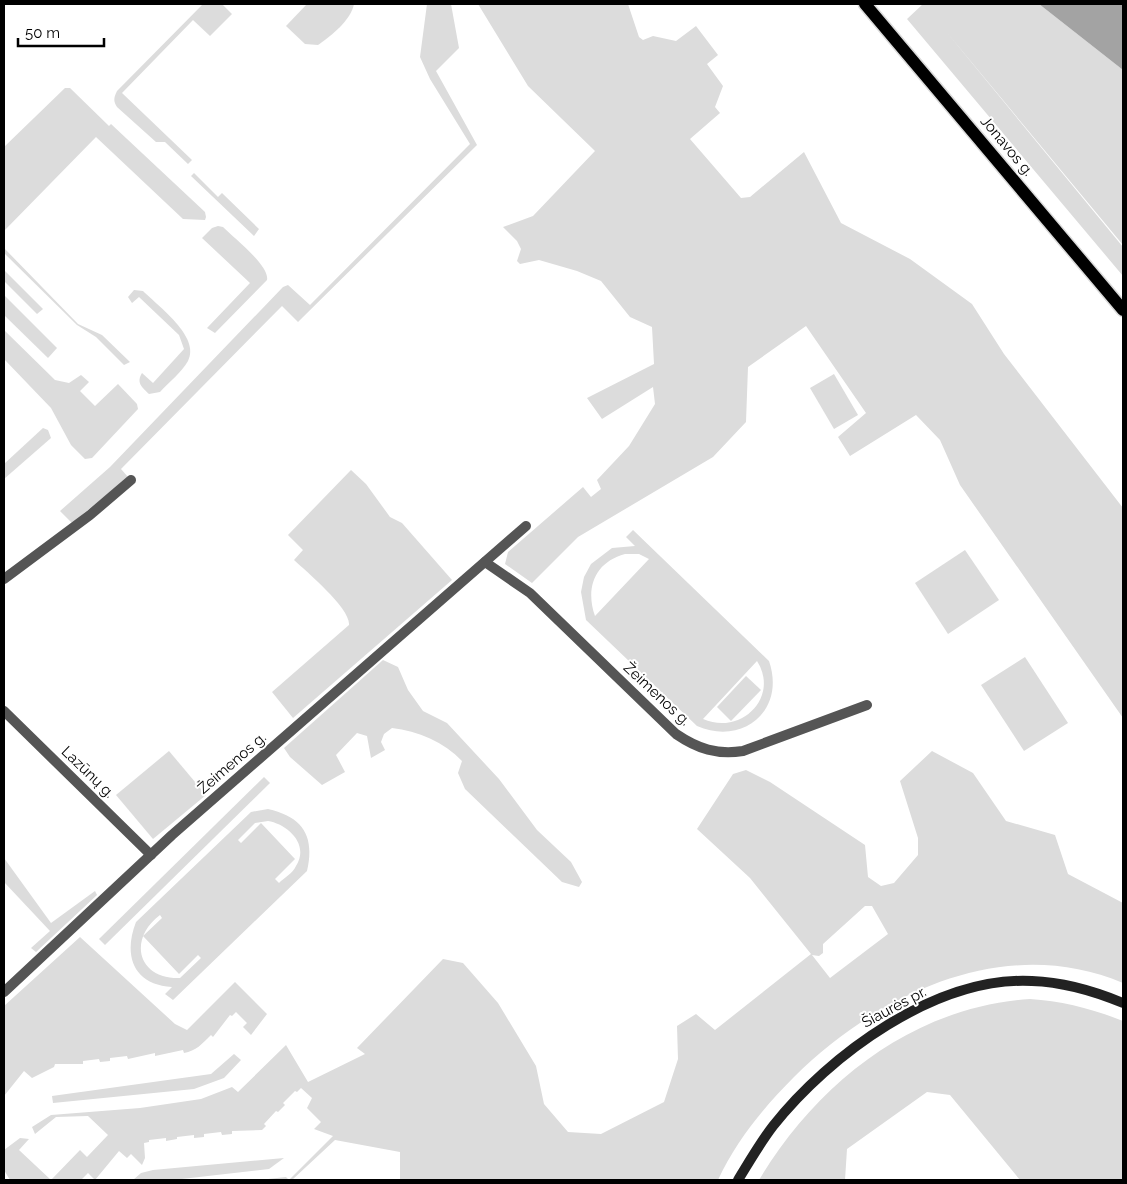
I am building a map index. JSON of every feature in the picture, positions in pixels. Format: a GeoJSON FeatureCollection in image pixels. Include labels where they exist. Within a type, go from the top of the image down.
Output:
{"type":"FeatureCollection","features":[{"type":"Feature","properties":{"kind":"main road","name":"Jonavos g."},"geometry":{"type":"LineString","coordinates":[[864,4],[1123,310]]}},
{"type":"Feature","properties":{"kind":"main road","name":"Šiaurės pr."},"geometry":{"type":"LineString","coordinates":[[738,1180],[773,1126],[829,1068],[862,1041],[896,1019],[930,1003],[980,987],[1031,981],[1066,985],[1100,994],[1123,1003]]}},
{"type":"Feature","properties":{"kind":"street"},"geometry":{"type":"LineString","coordinates":[[4,579],[90,515],[132,480]]}},
{"type":"Feature","properties":{"kind":"street","name":"Žeimenos g."},"geometry":{"type":"LineString","coordinates":[[4,992],[151,855],[526,526]]}},
{"type":"Feature","properties":{"kind":"street","name":"Žeimenos g."},"geometry":{"type":"LineString","coordinates":[[485,562],[530,593],[676,734],[690,744],[712,753],[727,754],[743,751],[867,705]]}},
{"type":"Feature","properties":{"kind":"street","name":"Lazūnų g."},"geometry":{"type":"LineString","coordinates":[[4,711],[151,855]]}},
{"type":"Feature","properties":{"kind":"shaded area"},"geometry":{"type":"Polygon","coordinates":[[[203,4],[222,4],[232,14],[210,36],[193,20],[122,93],[192,160],[188,164],[165,142],[156,142],[117,107],[114,99],[117,91],[203,4]]]}},
{"type":"Feature","properties":{"kind":"shaded area"},"geometry":{"type":"Polygon","coordinates":[[[307,4],[354,4],[345,22],[318,45],[305,44],[286,26],[307,4]]]}},
{"type":"Feature","properties":{"kind":"shaded area"},"geometry":{"type":"Polygon","coordinates":[[[427,4],[451,4],[459,48],[436,71],[477,145],[298,322],[282,306],[121,469],[128,477],[72,523],[60,511],[110,467],[283,287],[288,285],[310,305],[470,144],[430,79],[420,57],[427,4]]]}},
{"type":"Feature","properties":{"kind":"shaded area"},"geometry":{"type":"Polygon","coordinates":[[[478,4],[628,4],[639,37],[643,40],[653,36],[676,41],[696,26],[718,55],[707,64],[723,86],[715,107],[720,113],[690,139],[741,198],[750,197],[804,152],[841,223],[910,259],[972,304],[1004,354],[1123,508],[1123,718],[960,485],[940,440],[916,415],[850,456],[838,437],[866,413],[806,326],[748,367],[746,422],[713,457],[578,537],[532,583],[505,564],[508,552],[583,487],[591,497],[601,489],[597,480],[629,446],[655,404],[653,387],[602,419],[587,398],[654,364],[652,327],[630,317],[601,281],[577,271],[539,260],[520,264],[517,261],[521,249],[517,241],[503,227],[533,216],[595,151],[528,86],[478,4]]]}},
{"type":"Feature","properties":{"kind":"shaded area"},"geometry":{"type":"Polygon","coordinates":[[[923,4],[1039,4],[1123,70],[1123,245],[944,29],[1123,247],[1123,276],[907,19],[923,4]]]}},
{"type":"Feature","properties":{"kind":"shaded area"},"geometry":{"type":"Polygon","coordinates":[[[1039,4],[1123,4],[1123,70],[1039,4]]]}},
{"type":"Feature","properties":{"kind":"shaded area"},"geometry":{"type":"Polygon","coordinates":[[[65,88],[70,88],[109,126],[111,124],[205,212],[205,220],[183,219],[96,137],[4,231],[4,147],[65,88]]]}},
{"type":"Feature","properties":{"kind":"shaded area"},"geometry":{"type":"Polygon","coordinates":[[[194,173],[218,197],[222,193],[259,229],[254,236],[191,176],[194,173]]]}},
{"type":"Feature","properties":{"kind":"shaded area"},"geometry":{"type":"Polygon","coordinates":[[[223,227],[257,260],[263,267],[267,280],[215,333],[207,328],[250,283],[202,238],[212,228],[223,227]]]}},
{"type":"Feature","properties":{"kind":"shaded area"},"geometry":{"type":"Polygon","coordinates":[[[4,248],[78,324],[102,335],[130,362],[124,365],[96,337],[77,325],[4,253],[4,248]]]}},
{"type":"Feature","properties":{"kind":"shaded area"},"geometry":{"type":"Polygon","coordinates":[[[4,270],[43,309],[37,314],[4,281],[4,270]]]}},
{"type":"Feature","properties":{"kind":"shaded area"},"geometry":{"type":"Polygon","coordinates":[[[134,290],[143,291],[167,313],[189,342],[190,352],[188,361],[160,392],[149,394],[141,385],[140,376],[142,373],[153,383],[184,349],[179,335],[139,297],[132,303],[128,297],[134,290]]]}},
{"type":"Feature","properties":{"kind":"shaded area"},"geometry":{"type":"Polygon","coordinates":[[[4,295],[57,348],[48,358],[4,315],[4,295]]]}},
{"type":"Feature","properties":{"kind":"shaded area"},"geometry":{"type":"Polygon","coordinates":[[[4,330],[55,380],[69,383],[81,375],[89,382],[80,391],[95,406],[118,384],[137,404],[138,409],[92,458],[85,459],[71,445],[51,408],[4,359],[4,330]]]}},
{"type":"Feature","properties":{"kind":"shaded area"},"geometry":{"type":"Polygon","coordinates":[[[834,374],[858,415],[834,429],[810,388],[834,374]]]}},
{"type":"Feature","properties":{"kind":"shaded area"},"geometry":{"type":"Polygon","coordinates":[[[43,428],[48,430],[51,438],[4,479],[4,464],[43,428]]]}},
{"type":"Feature","properties":{"kind":"shaded area"},"geometry":{"type":"Polygon","coordinates":[[[351,470],[366,484],[390,517],[402,523],[452,580],[293,718],[272,692],[349,625],[348,618],[336,601],[294,560],[303,550],[288,535],[351,470]]]}},
{"type":"Feature","properties":{"kind":"shaded area"},"geometry":{"type":"Polygon","coordinates":[[[633,530],[769,661],[773,679],[771,695],[766,708],[757,719],[744,727],[730,731],[714,731],[697,726],[586,620],[581,592],[584,577],[591,564],[612,548],[635,546],[626,537],[633,530]],[[625,554],[606,563],[595,578],[591,596],[595,616],[649,559],[639,554],[625,554]],[[757,661],[703,719],[717,723],[731,722],[743,718],[753,710],[760,700],[764,688],[763,675],[757,661]]]}},
{"type":"Feature","properties":{"kind":"shaded area"},"geometry":{"type":"Polygon","coordinates":[[[965,550],[999,600],[948,634],[915,583],[965,550]]]}},
{"type":"Feature","properties":{"kind":"shaded area"},"geometry":{"type":"Polygon","coordinates":[[[1025,657],[1068,723],[1024,751],[981,685],[1025,657]]]}},
{"type":"Feature","properties":{"kind":"shaded area"},"geometry":{"type":"Polygon","coordinates":[[[383,660],[398,667],[408,690],[423,711],[447,723],[499,779],[537,830],[571,862],[582,882],[579,887],[562,882],[465,789],[458,773],[462,761],[447,748],[430,738],[402,729],[392,728],[384,734],[381,742],[385,750],[371,758],[367,736],[357,733],[336,755],[345,772],[322,785],[290,757],[284,748],[383,660]]]}},
{"type":"Feature","properties":{"kind":"shaded area"},"geometry":{"type":"Polygon","coordinates":[[[746,676],[761,690],[731,721],[717,707],[746,676]]]}},
{"type":"Feature","properties":{"kind":"shaded area"},"geometry":{"type":"Polygon","coordinates":[[[169,751],[206,795],[153,839],[116,795],[169,751]]]}},
{"type":"Feature","properties":{"kind":"shaded area"},"geometry":{"type":"Polygon","coordinates":[[[932,751],[973,773],[1006,821],[1055,835],[1068,874],[1123,903],[1123,983],[1078,969],[1034,965],[989,969],[946,980],[904,997],[865,1020],[828,1047],[794,1077],[751,1125],[733,1152],[718,1180],[400,1180],[400,1152],[335,1140],[292,1180],[289,1180],[333,1136],[314,1129],[321,1122],[307,1108],[312,1098],[301,1088],[297,1092],[295,1091],[283,1103],[285,1105],[278,1112],[276,1111],[264,1124],[266,1126],[262,1130],[232,1131],[232,1134],[222,1135],[221,1132],[204,1134],[204,1137],[194,1138],[194,1135],[177,1137],[177,1139],[166,1141],[166,1138],[149,1140],[149,1142],[144,1143],[145,1158],[142,1165],[131,1154],[127,1158],[119,1151],[95,1180],[88,1173],[81,1180],[51,1180],[80,1150],[87,1157],[108,1135],[88,1116],[56,1117],[35,1134],[32,1127],[51,1115],[140,1108],[201,1099],[232,1087],[238,1092],[286,1045],[308,1082],[365,1054],[357,1048],[443,959],[463,963],[498,1003],[536,1066],[544,1104],[568,1132],[601,1134],[664,1102],[678,1059],[677,1026],[696,1014],[715,1030],[811,954],[750,878],[697,829],[733,774],[746,770],[770,782],[865,845],[868,877],[881,886],[894,883],[918,855],[918,838],[900,781],[932,751]],[[865,906],[823,944],[823,953],[819,956],[812,955],[830,978],[888,934],[872,906],[865,906]]]}},
{"type":"Feature","properties":{"kind":"shaded area"},"geometry":{"type":"Polygon","coordinates":[[[264,777],[270,783],[105,945],[99,939],[264,777]]]}},
{"type":"Feature","properties":{"kind":"shaded area"},"geometry":{"type":"Polygon","coordinates":[[[268,809],[290,817],[298,823],[304,830],[309,848],[307,871],[173,1000],[165,994],[172,987],[148,981],[134,966],[131,957],[131,946],[136,922],[251,812],[268,809]],[[268,821],[255,823],[238,840],[241,843],[261,823],[295,859],[275,879],[279,883],[295,869],[300,858],[298,843],[294,836],[282,826],[268,821]],[[160,915],[150,925],[143,936],[162,918],[160,915]],[[143,936],[142,956],[146,965],[154,972],[165,977],[180,978],[201,958],[198,955],[179,974],[143,936]]]}},
{"type":"Feature","properties":{"kind":"shaded area"},"geometry":{"type":"Polygon","coordinates":[[[4,858],[51,923],[95,891],[97,895],[36,952],[31,948],[50,931],[4,882],[4,858]]]}},
{"type":"Feature","properties":{"kind":"shaded area"},"geometry":{"type":"Polygon","coordinates":[[[80,937],[175,1024],[187,1030],[235,982],[267,1014],[251,1035],[243,1027],[247,1023],[236,1012],[232,1016],[230,1015],[213,1037],[211,1035],[199,1047],[184,1053],[183,1050],[155,1056],[155,1053],[128,1059],[127,1056],[110,1058],[110,1061],[100,1062],[99,1059],[83,1061],[83,1064],[55,1064],[54,1067],[32,1078],[24,1071],[4,1096],[4,1006],[80,937]]]}},
{"type":"Feature","properties":{"kind":"shaded area"},"geometry":{"type":"Polygon","coordinates":[[[1030,999],[1077,1006],[1123,1021],[1123,1180],[1020,1180],[950,1095],[927,1092],[847,1149],[845,1180],[759,1180],[783,1144],[810,1112],[840,1082],[873,1056],[908,1034],[947,1017],[987,1005],[1030,999]]]}},
{"type":"Feature","properties":{"kind":"shaded area"},"geometry":{"type":"Polygon","coordinates":[[[234,1054],[241,1060],[224,1078],[194,1089],[53,1103],[52,1096],[211,1074],[234,1054]]]}},
{"type":"Feature","properties":{"kind":"shaded area"},"geometry":{"type":"Polygon","coordinates":[[[20,1138],[29,1139],[19,1150],[51,1180],[10,1180],[4,1170],[4,1150],[20,1138]]]}},
{"type":"Feature","properties":{"kind":"shaded area"},"geometry":{"type":"Polygon","coordinates":[[[284,1158],[269,1169],[173,1180],[133,1180],[141,1173],[153,1170],[284,1158]]]}},
{"type":"Feature","properties":{"kind":"shaded area"},"geometry":{"type":"Polygon","coordinates":[[[286,1177],[289,1180],[259,1180],[286,1177]]]}}]}
